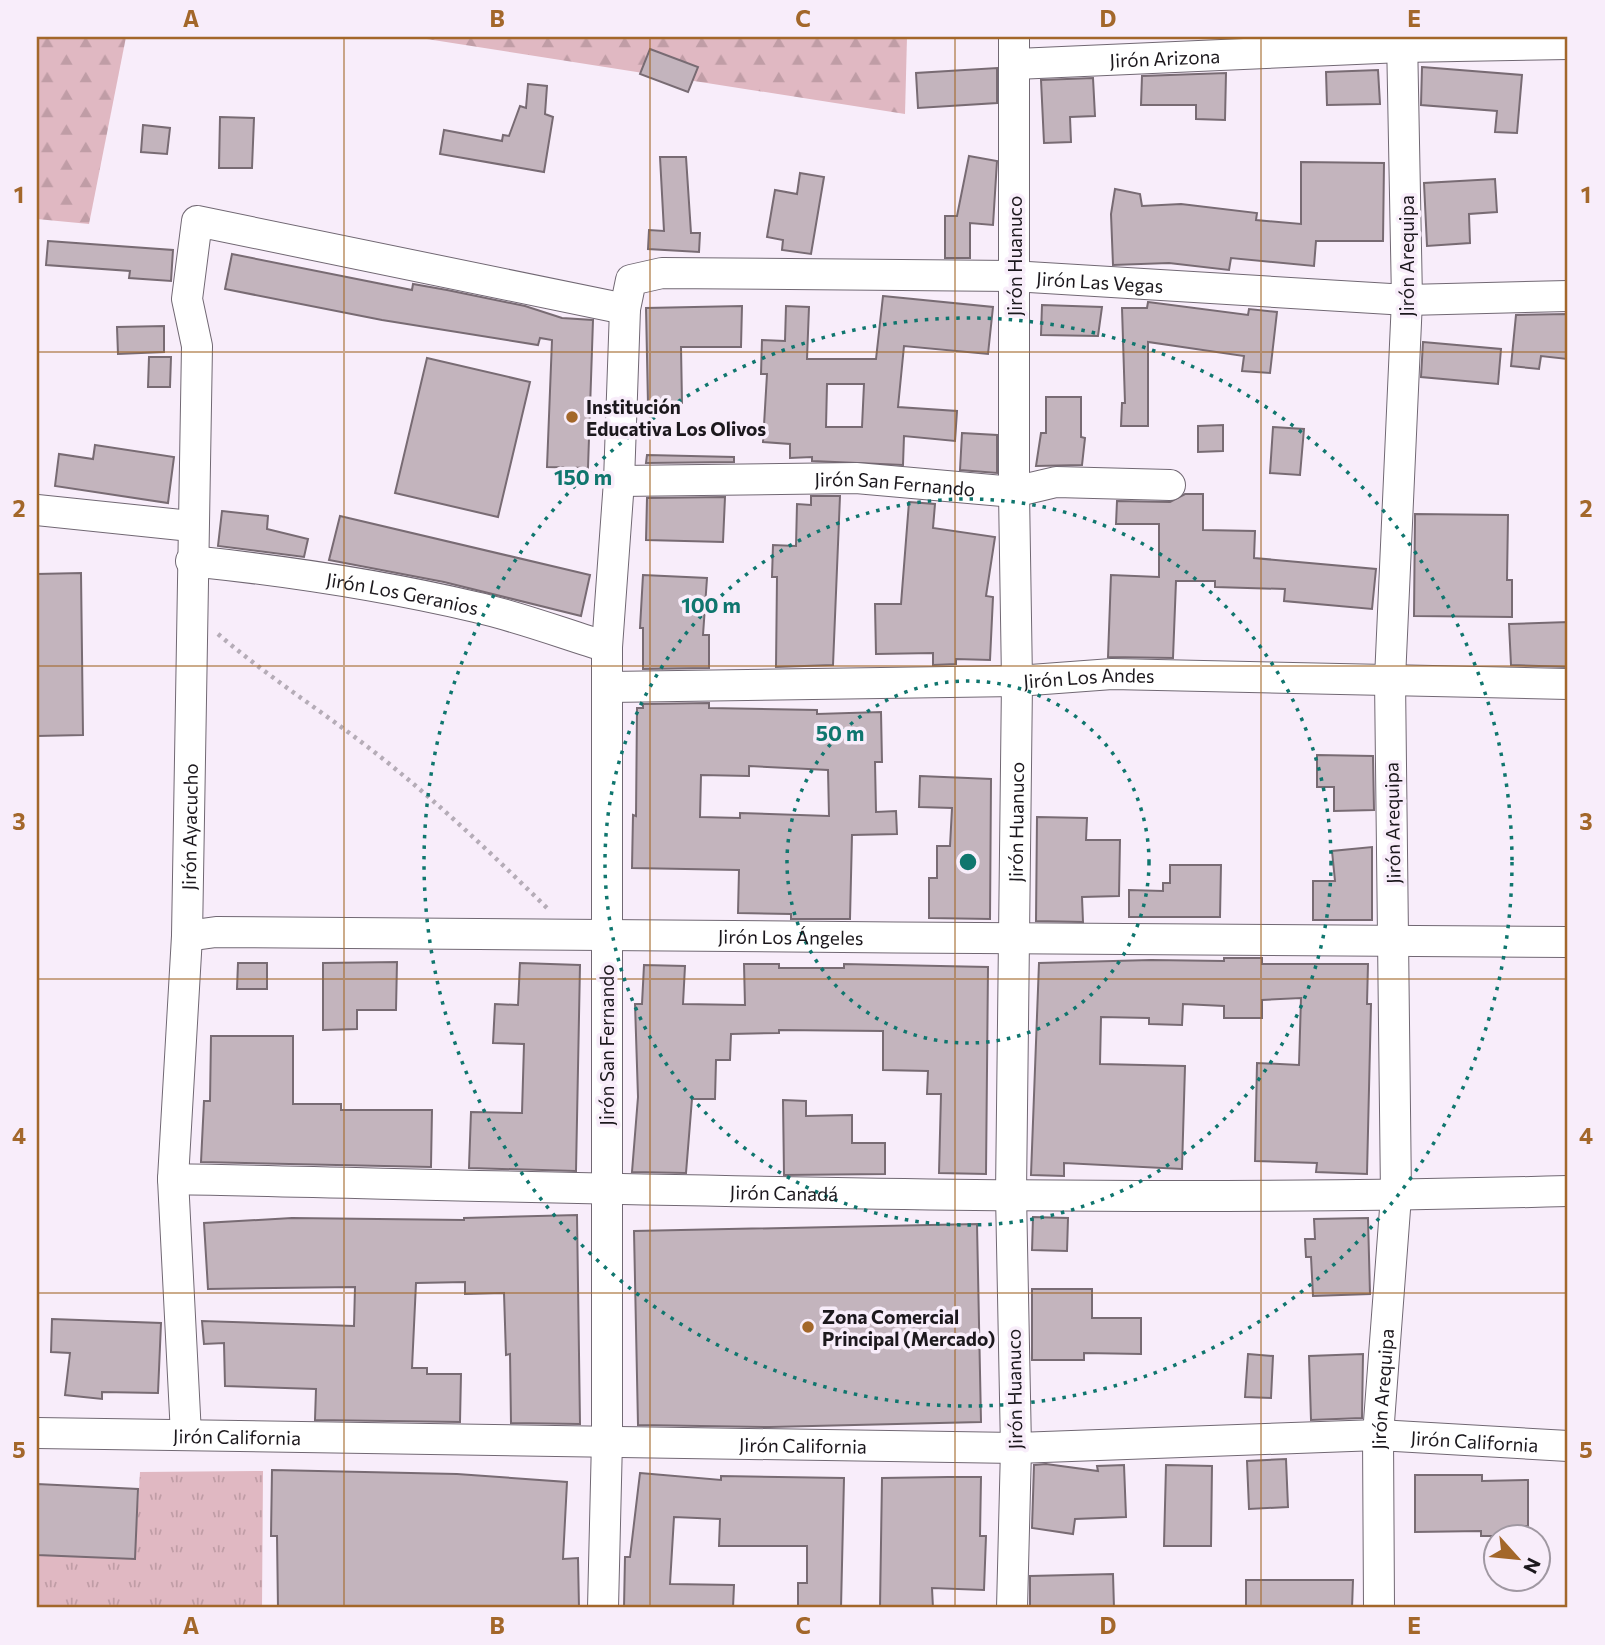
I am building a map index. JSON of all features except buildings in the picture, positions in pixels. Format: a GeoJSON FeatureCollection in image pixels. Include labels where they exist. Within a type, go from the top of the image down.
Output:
{"type":"FeatureCollection","features":[{"type":"Feature","properties":{"kind":"street","name":"Jirón Arizona"},"geometry":{"type":"LineString","coordinates":[[1015,50],[1402,42],[1568,44]]}},
{"type":"Feature","properties":{"kind":"street","name":"Jirón Arequipa"},"geometry":{"type":"LineString","coordinates":[[1379,1608],[1378,1435],[1396,1196],[1390,679],[1407,300],[1402,42]]}},
{"type":"Feature","properties":{"kind":"street","name":"Jirón Huanuco"},"geometry":{"type":"LineString","coordinates":[[1012,1608],[1016,1448],[1011,1194],[1017,681],[1013,276],[1015,50]]}},
{"type":"Feature","properties":{"kind":"street","name":"Jirón Ayacucho"},"geometry":{"type":"LineString","coordinates":[[186,1435],[173,1179],[187,936],[191,526],[197,471],[197,346],[187,299],[197,221],[625,309]]}},
{"type":"Feature","properties":{"kind":"street","name":"Jirón Las Vegas"},"geometry":{"type":"LineString","coordinates":[[631,280],[662,273],[1013,276],[1407,300],[1568,296]]}},
{"type":"Feature","properties":{"kind":"street","name":"Jirón San Fernando"},"geometry":{"type":"LineString","coordinates":[[603,1608],[607,1440],[607,647],[619,481],[625,309],[631,280]]}},
{"type":"Feature","properties":{"kind":"street","name":"Jirón San Fernando"},"geometry":{"type":"LineString","coordinates":[[619,481],[856,478],[1014,492],[1056,482],[1171,485]]}},
{"type":"Feature","properties":{"kind":"street"},"geometry":{"type":"LineString","coordinates":[[37,510],[191,526]]}},
{"type":"Feature","properties":{"kind":"street","name":"Jirón Los Geranios"},"geometry":{"type":"LineString","coordinates":[[191,561],[295,572],[477,607],[607,647]]}},
{"type":"Feature","properties":{"kind":"street","name":"Jirón Los Andes"},"geometry":{"type":"LineString","coordinates":[[609,687],[1017,681],[1112,674],[1568,684]]}},
{"type":"Feature","properties":{"kind":"street","name":"Jirón Los Ángeles"},"geometry":{"type":"LineString","coordinates":[[187,936],[216,932],[571,933],[1013,941],[1568,942]]}},
{"type":"Feature","properties":{"kind":"street","name":"Jirón Canadá"},"geometry":{"type":"LineString","coordinates":[[173,1179],[605,1189],[1011,1194],[1396,1196],[1568,1191]]}},
{"type":"Feature","properties":{"kind":"street","name":"Jirón California"},"geometry":{"type":"LineString","coordinates":[[37,1433],[1016,1448],[1378,1435],[1568,1446]]}},
{"type":"Feature","properties":{"kind":"path"},"geometry":{"type":"LineString","coordinates":[[191,611],[257,667],[391,765],[478,840],[571,933]]}},
{"type":"Feature","properties":{"kind":"green space"},"geometry":{"type":"Polygon","coordinates":[[[37,37],[126,37],[89,224],[37,219],[37,37]]]}},
{"type":"Feature","properties":{"kind":"green space"},"geometry":{"type":"Polygon","coordinates":[[[414,37],[907,37],[905,114],[414,37]]]}},
{"type":"Feature","properties":{"kind":"green space"},"geometry":{"type":"Polygon","coordinates":[[[263,1471],[262,1608],[37,1608],[37,1555],[135,1559],[140,1472],[263,1471]]]}},
{"type":"Feature","properties":{"kind":"place","name":"Institución Educativa Los Olivos"},"geometry":{"type":"Point","coordinates":[572,417]}},
{"type":"Feature","properties":{"kind":"place","name":"Zona Comercial Principal (Mercado)"},"geometry":{"type":"Point","coordinates":[808,1327]}}]}
